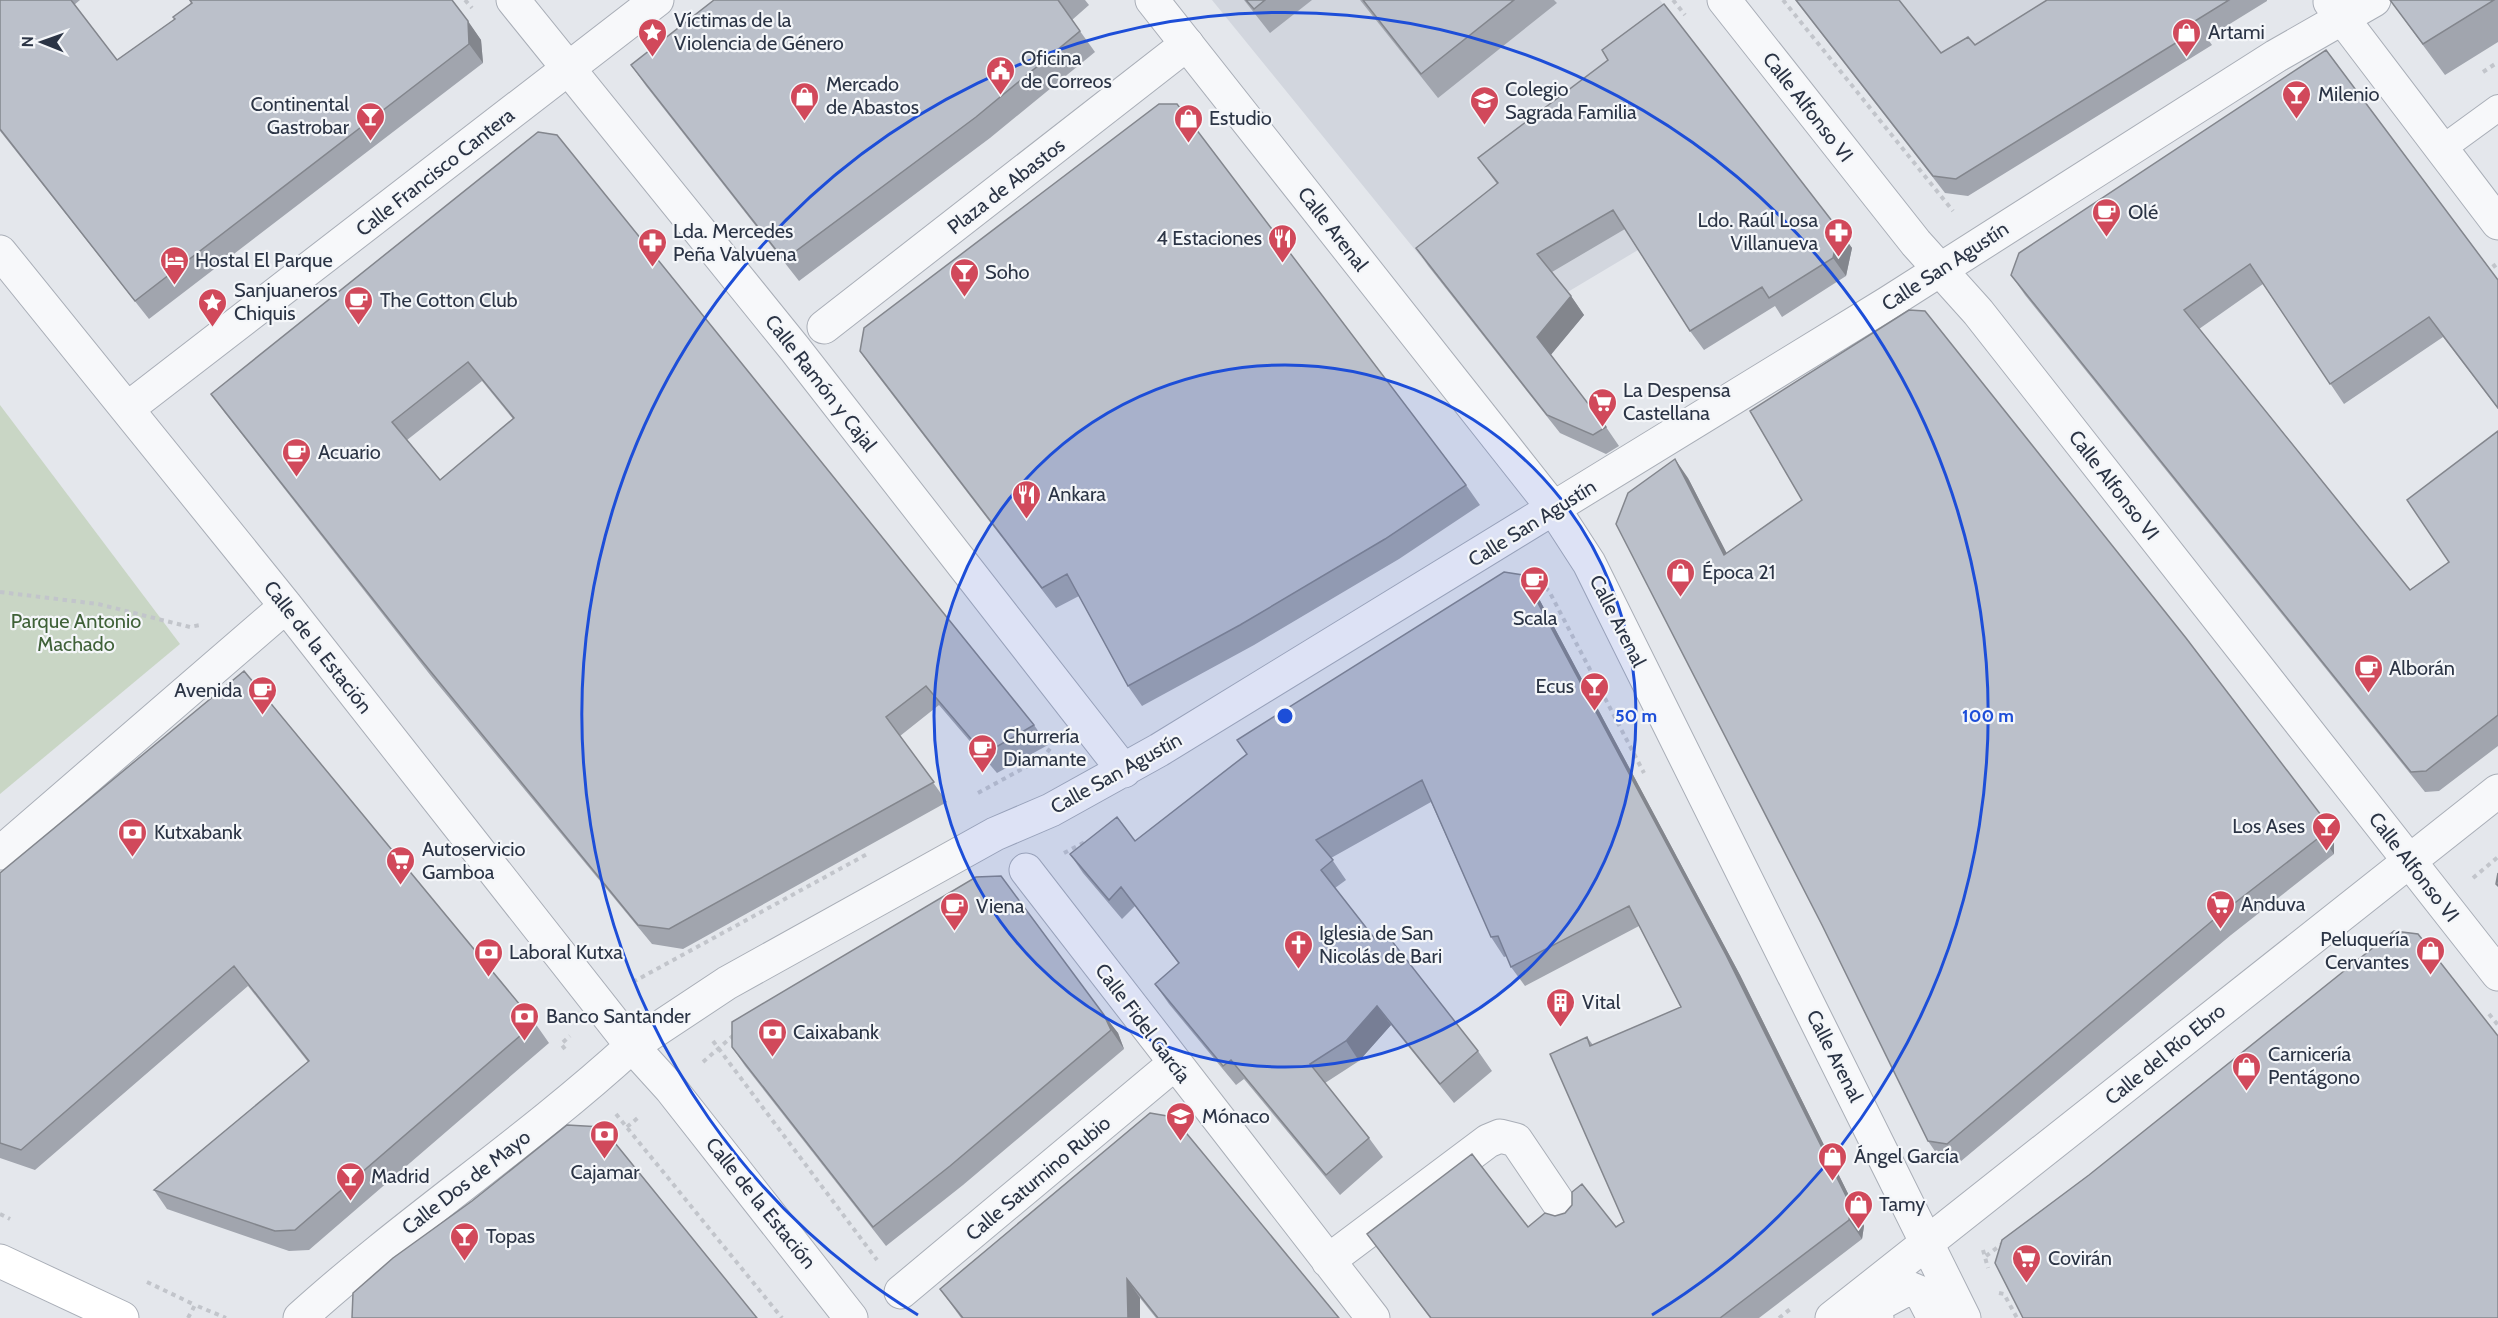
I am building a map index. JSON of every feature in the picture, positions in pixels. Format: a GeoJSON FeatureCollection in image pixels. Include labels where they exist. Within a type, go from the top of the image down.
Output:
{"type":"FeatureCollection","features":[{"type":"Feature","properties":{"kind":"main road"},"geometry":{"type":"LineString","coordinates":[[0,1261],[122,1318]]}},
{"type":"Feature","properties":{"kind":"street","name":"Calle Ramón y Cajal"},"geometry":{"type":"LineString","coordinates":[[513,0],[795,349],[1124,771]]}},
{"type":"Feature","properties":{"kind":"street","name":"Calle Francisco Cantera"},"geometry":{"type":"LineString","coordinates":[[127,410],[657,0]]}},
{"type":"Feature","properties":{"kind":"street","name":"Calle Arenal"},"geometry":{"type":"LineString","coordinates":[[1152,0],[1554,509],[1589,564],[1964,1318]]}},
{"type":"Feature","properties":{"kind":"street","name":"Calle Alfonso VI"},"geometry":{"type":"LineString","coordinates":[[1724,0],[1916,243],[1978,312],[2498,974]]}},
{"type":"Feature","properties":{"kind":"street","name":"Calle San Agustín"},"geometry":{"type":"LineString","coordinates":[[632,1046],[727,983],[996,834],[1051,810],[1124,771],[1496,546],[1940,269],[2276,56],[2336,9],[2374,0]]}},
{"type":"Feature","properties":{"kind":"street"},"geometry":{"type":"LineString","coordinates":[[2336,9],[2498,223]]}},
{"type":"Feature","properties":{"kind":"street","name":"Plaza de Abastos"},"geometry":{"type":"LineString","coordinates":[[824,327],[1187,44]]}},
{"type":"Feature","properties":{"kind":"street","name":"Calle de la Estación"},"geometry":{"type":"LineString","coordinates":[[0,252],[286,606],[632,1046],[671,1089],[850,1318]]}},
{"type":"Feature","properties":{"kind":"street"},"geometry":{"type":"LineString","coordinates":[[0,853],[286,606]]}},
{"type":"Feature","properties":{"kind":"street","name":"Calle del Río Ebro"},"geometry":{"type":"LineString","coordinates":[[1833,1318],[2498,791]]}},
{"type":"Feature","properties":{"kind":"street","name":"Calle Fidel García"},"geometry":{"type":"LineString","coordinates":[[1026,870],[1373,1318]]}},
{"type":"Feature","properties":{"kind":"street","name":"Calle Dos de Mayo"},"geometry":{"type":"LineString","coordinates":[[300,1318],[351,1272],[592,1082],[632,1046]]}},
{"type":"Feature","properties":{"kind":"street","name":"Calle Saturnino Rubio"},"geometry":{"type":"LineString","coordinates":[[901,1292],[1174,1064]]}},
{"type":"Feature","properties":{"kind":"street"},"geometry":{"type":"LineString","coordinates":[[1328,1261],[1488,1141],[1500,1136],[1516,1140],[1568,1217]]}},
{"type":"Feature","properties":{"kind":"street"},"geometry":{"type":"LineString","coordinates":[[1877,1318],[1872,1308],[1909,1287],[1922,1293],[1934,1318]]}},
{"type":"Feature","properties":{"kind":"lane"},"geometry":{"type":"LineString","coordinates":[[2443,148],[2498,108]]}},
{"type":"Feature","properties":{"kind":"path"},"geometry":{"type":"LineString","coordinates":[[1784,0],[1958,217]]}},
{"type":"Feature","properties":{"kind":"path"},"geometry":{"type":"LineString","coordinates":[[1496,546],[1515,581],[1533,576],[1550,591],[1648,782]]}},
{"type":"Feature","properties":{"kind":"path"},"geometry":{"type":"LineString","coordinates":[[0,592],[98,604],[190,627],[211,622]]}},
{"type":"Feature","properties":{"kind":"path"},"geometry":{"type":"LineString","coordinates":[[971,797],[1044,757],[1052,749],[1051,742]]}},
{"type":"Feature","properties":{"kind":"path"},"geometry":{"type":"LineString","coordinates":[[664,967],[879,848]]}},
{"type":"Feature","properties":{"kind":"path"},"geometry":{"type":"LineString","coordinates":[[2483,1007],[2498,1025]]}},
{"type":"Feature","properties":{"kind":"path"},"geometry":{"type":"LineString","coordinates":[[627,1127],[740,1030]]}},
{"type":"Feature","properties":{"kind":"path"},"geometry":{"type":"LineString","coordinates":[[718,1049],[901,1292]]}},
{"type":"Feature","properties":{"kind":"path"},"geometry":{"type":"LineString","coordinates":[[592,1082],[782,1318]]}},
{"type":"Feature","properties":{"kind":"path"},"geometry":{"type":"LineString","coordinates":[[1986,1256],[2005,1241]]}},
{"type":"Feature","properties":{"kind":"path"},"geometry":{"type":"LineString","coordinates":[[1779,1318],[1797,1303]]}},
{"type":"Feature","properties":{"kind":"path"},"geometry":{"type":"LineString","coordinates":[[188,1318],[195,1305],[226,1318]]}},
{"type":"Feature","properties":{"kind":"shaded area","name":"Colegio Sagrada Familia"},"geometry":{"type":"Polygon","coordinates":[[[1212,0],[1660,0],[1677,22],[1643,247],[1566,293],[1429,267],[1212,0]]]}},
{"type":"Feature","properties":{"kind":"shaded area"},"geometry":{"type":"Polygon","coordinates":[[[1897,0],[2050,0],[1980,54],[1966,37],[1940,53],[1897,0]]]}},
{"type":"Feature","properties":{"kind":"green space","name":"Parque Antonio Machado"},"geometry":{"type":"Polygon","coordinates":[[[0,405],[180,644],[0,794],[0,405]]]}},
{"type":"Feature","properties":{"kind":"building"},"geometry":{"type":"Polygon","coordinates":[[[0,0],[71,0],[117,60],[175,19],[173,17],[192,3],[190,0],[452,0],[468,21],[469,44],[135,301],[0,129],[0,0]]]}},
{"type":"Feature","properties":{"kind":"building","name":"Mercado de Abastos"},"geometry":{"type":"Polygon","coordinates":[[[714,0],[1058,0],[1080,31],[976,117],[784,260],[631,65],[714,0]]]}},
{"type":"Feature","properties":{"kind":"building"},"geometry":{"type":"Polygon","coordinates":[[[1246,0],[1265,0],[1254,9],[1246,0]]]}},
{"type":"Feature","properties":{"kind":"building"},"geometry":{"type":"Polygon","coordinates":[[[1363,0],[1514,0],[1421,74],[1363,0]]]}},
{"type":"Feature","properties":{"kind":"building"},"geometry":{"type":"Polygon","coordinates":[[[1796,0],[1899,0],[1941,53],[1968,37],[1975,45],[2047,0],[2229,0],[2195,21],[2200,28],[1956,179],[1933,176],[1796,0]]]}},
{"type":"Feature","properties":{"kind":"building"},"geometry":{"type":"Polygon","coordinates":[[[2390,0],[2494,0],[2423,44],[2390,0]]]}},
{"type":"Feature","properties":{"kind":"building"},"geometry":{"type":"Polygon","coordinates":[[[1664,4],[1839,230],[1833,258],[1769,298],[1762,287],[1690,331],[1613,210],[1537,254],[1571,296],[1537,337],[1606,427],[1593,435],[1547,415],[1416,248],[1498,183],[1478,158],[1608,60],[1602,50],[1664,4]]]}},
{"type":"Feature","properties":{"kind":"building"},"geometry":{"type":"Polygon","coordinates":[[[2326,50],[2498,280],[2498,408],[2429,317],[2330,384],[2250,264],[2184,310],[2410,590],[2449,562],[2407,500],[2498,431],[2498,715],[2426,771],[2411,772],[2011,275],[2019,253],[2326,50]]]}},
{"type":"Feature","properties":{"kind":"building"},"geometry":{"type":"Polygon","coordinates":[[[1159,104],[1177,104],[1466,485],[1385,539],[1240,625],[1128,686],[1067,574],[1042,588],[860,351],[864,328],[1159,104]]]}},
{"type":"Feature","properties":{"kind":"building"},"geometry":{"type":"Polygon","coordinates":[[[538,132],[557,135],[1034,725],[984,754],[926,686],[886,717],[934,782],[669,929],[638,925],[418,656],[211,394],[538,132]],[[468,362],[392,422],[440,480],[514,418],[468,362]]]}},
{"type":"Feature","properties":{"kind":"building"},"geometry":{"type":"Polygon","coordinates":[[[1909,310],[1925,311],[2186,638],[2321,815],[2321,836],[2218,916],[1947,1144],[1928,1141],[1822,925],[1616,524],[1628,493],[1675,459],[1724,555],[1802,500],[1750,411],[1909,310]]]}},
{"type":"Feature","properties":{"kind":"building"},"geometry":{"type":"Polygon","coordinates":[[[1504,572],[1523,575],[1726,955],[1851,1206],[1849,1220],[1720,1318],[1431,1318],[1367,1234],[1472,1154],[1528,1227],[1545,1213],[1555,1216],[1565,1213],[1572,1205],[1572,1192],[1582,1184],[1616,1227],[1624,1222],[1550,1054],[1587,1037],[1590,1046],[1681,1007],[1629,906],[1511,967],[1498,936],[1491,937],[1422,780],[1316,840],[1333,860],[1321,870],[1375,939],[1384,931],[1478,1051],[1440,1084],[1377,1006],[1346,1041],[1310,1064],[1369,1138],[1326,1175],[1231,1060],[1223,1066],[1155,984],[1179,963],[1121,887],[1109,900],[1070,854],[1117,817],[1135,841],[1247,754],[1237,740],[1504,572]]]}},
{"type":"Feature","properties":{"kind":"building"},"geometry":{"type":"Polygon","coordinates":[[[244,671],[535,1023],[295,1230],[275,1231],[154,1190],[309,1061],[234,966],[21,1150],[0,1143],[0,873],[244,671]]]}},
{"type":"Feature","properties":{"kind":"building"},"geometry":{"type":"Polygon","coordinates":[[[1001,876],[1104,1015],[1111,1030],[950,1166],[873,1227],[732,1047],[732,1022],[976,877],[1001,876]]]}},
{"type":"Feature","properties":{"kind":"building"},"geometry":{"type":"Polygon","coordinates":[[[2394,931],[2418,934],[2498,1036],[2498,1318],[2023,1318],[1995,1263],[2002,1240],[2089,1175],[2394,931]]]}},
{"type":"Feature","properties":{"kind":"building"},"geometry":{"type":"Polygon","coordinates":[[[1150,1113],[1173,1117],[1339,1318],[1158,1318],[1127,1279],[1128,1318],[963,1318],[940,1289],[1150,1113]]]}},
{"type":"Feature","properties":{"kind":"building"},"geometry":{"type":"Polygon","coordinates":[[[567,1125],[602,1127],[757,1318],[352,1318],[353,1293],[393,1258],[472,1201],[567,1125]]]}},
{"type":"Feature","properties":{"kind":"place","name":"Víctimas de la Violencia de Género"},"geometry":{"type":"Point","coordinates":[653,58]}},
{"type":"Feature","properties":{"kind":"place","name":"Artami"},"geometry":{"type":"Point","coordinates":[2187,58]}},
{"type":"Feature","properties":{"kind":"place","name":"Oficina de Correos"},"geometry":{"type":"Point","coordinates":[1000,96]}},
{"type":"Feature","properties":{"kind":"place","name":"Milenio"},"geometry":{"type":"Point","coordinates":[2297,120]}},
{"type":"Feature","properties":{"kind":"place","name":"Mercado de Abastos"},"geometry":{"type":"Point","coordinates":[805,122]}},
{"type":"Feature","properties":{"kind":"place","name":"Colegio Sagrada Familia"},"geometry":{"type":"Point","coordinates":[1484,126]}},
{"type":"Feature","properties":{"kind":"place","name":"Continental Gastrobar"},"geometry":{"type":"Point","coordinates":[370,142]}},
{"type":"Feature","properties":{"kind":"place","name":"Estudio"},"geometry":{"type":"Point","coordinates":[1188,144]}},
{"type":"Feature","properties":{"kind":"place","name":"Olé"},"geometry":{"type":"Point","coordinates":[2107,238]}},
{"type":"Feature","properties":{"kind":"place","name":"Ldo. Raúl Losa Villanueva"},"geometry":{"type":"Point","coordinates":[1839,258]}},
{"type":"Feature","properties":{"kind":"place","name":"4 Estaciones"},"geometry":{"type":"Point","coordinates":[1283,264]}},
{"type":"Feature","properties":{"kind":"place","name":"Lda. Mercedes Peña Valvuena"},"geometry":{"type":"Point","coordinates":[652,268]}},
{"type":"Feature","properties":{"kind":"place","name":"Hostal El Parque"},"geometry":{"type":"Point","coordinates":[174,286]}},
{"type":"Feature","properties":{"kind":"place","name":"Soho"},"geometry":{"type":"Point","coordinates":[964,298]}},
{"type":"Feature","properties":{"kind":"place","name":"The Cotton Club"},"geometry":{"type":"Point","coordinates":[359,326]}},
{"type":"Feature","properties":{"kind":"place","name":"Sanjuaneros Chiquis"},"geometry":{"type":"Point","coordinates":[213,328]}},
{"type":"Feature","properties":{"kind":"place","name":"La Despensa Castellana"},"geometry":{"type":"Point","coordinates":[1602,428]}},
{"type":"Feature","properties":{"kind":"place","name":"Acuario"},"geometry":{"type":"Point","coordinates":[297,478]}},
{"type":"Feature","properties":{"kind":"place","name":"Ankara"},"geometry":{"type":"Point","coordinates":[1027,520]}},
{"type":"Feature","properties":{"kind":"place","name":"Época 21"},"geometry":{"type":"Point","coordinates":[1681,598]}},
{"type":"Feature","properties":{"kind":"place","name":"Scala"},"geometry":{"type":"Point","coordinates":[1535,606]}},
{"type":"Feature","properties":{"kind":"place","name":"Alborán"},"geometry":{"type":"Point","coordinates":[2368,694]}},
{"type":"Feature","properties":{"kind":"place","name":"Ecus"},"geometry":{"type":"Point","coordinates":[1595,712]}},
{"type":"Feature","properties":{"kind":"place","name":"Avenida"},"geometry":{"type":"Point","coordinates":[263,716]}},
{"type":"Feature","properties":{"kind":"place","name":"Churrería Diamante"},"geometry":{"type":"Point","coordinates":[982,774]}},
{"type":"Feature","properties":{"kind":"place","name":"Los Ases"},"geometry":{"type":"Point","coordinates":[2326,852]}},
{"type":"Feature","properties":{"kind":"place","name":"Kutxabank"},"geometry":{"type":"Point","coordinates":[133,858]}},
{"type":"Feature","properties":{"kind":"place","name":"Autoservicio Gamboa"},"geometry":{"type":"Point","coordinates":[401,886]}},
{"type":"Feature","properties":{"kind":"place","name":"Anduva"},"geometry":{"type":"Point","coordinates":[2220,930]}},
{"type":"Feature","properties":{"kind":"place","name":"Viena"},"geometry":{"type":"Point","coordinates":[955,932]}},
{"type":"Feature","properties":{"kind":"place","name":"Iglesia de San Nicolás de Bari"},"geometry":{"type":"Point","coordinates":[1298,970]}},
{"type":"Feature","properties":{"kind":"place","name":"Peluquería Cervantes"},"geometry":{"type":"Point","coordinates":[2430,976]}},
{"type":"Feature","properties":{"kind":"place","name":"Laboral Kutxa"},"geometry":{"type":"Point","coordinates":[488,978]}},
{"type":"Feature","properties":{"kind":"place","name":"Vital"},"geometry":{"type":"Point","coordinates":[1561,1028]}},
{"type":"Feature","properties":{"kind":"place","name":"Banco Santander"},"geometry":{"type":"Point","coordinates":[525,1042]}},
{"type":"Feature","properties":{"kind":"place","name":"Caixabank"},"geometry":{"type":"Point","coordinates":[772,1058]}},
{"type":"Feature","properties":{"kind":"place","name":"Carnicería Pentágono"},"geometry":{"type":"Point","coordinates":[2247,1092]}},
{"type":"Feature","properties":{"kind":"place","name":"Mónaco"},"geometry":{"type":"Point","coordinates":[1181,1142]}},
{"type":"Feature","properties":{"kind":"place","name":"Cajamar"},"geometry":{"type":"Point","coordinates":[605,1160]}},
{"type":"Feature","properties":{"kind":"place","name":"Ángel García"},"geometry":{"type":"Point","coordinates":[1833,1182]}},
{"type":"Feature","properties":{"kind":"place","name":"Madrid"},"geometry":{"type":"Point","coordinates":[350,1202]}},
{"type":"Feature","properties":{"kind":"place","name":"Tamy"},"geometry":{"type":"Point","coordinates":[1858,1230]}},
{"type":"Feature","properties":{"kind":"place","name":"Topas"},"geometry":{"type":"Point","coordinates":[465,1262]}},
{"type":"Feature","properties":{"kind":"place","name":"Covirán"},"geometry":{"type":"Point","coordinates":[2027,1284]}}]}
